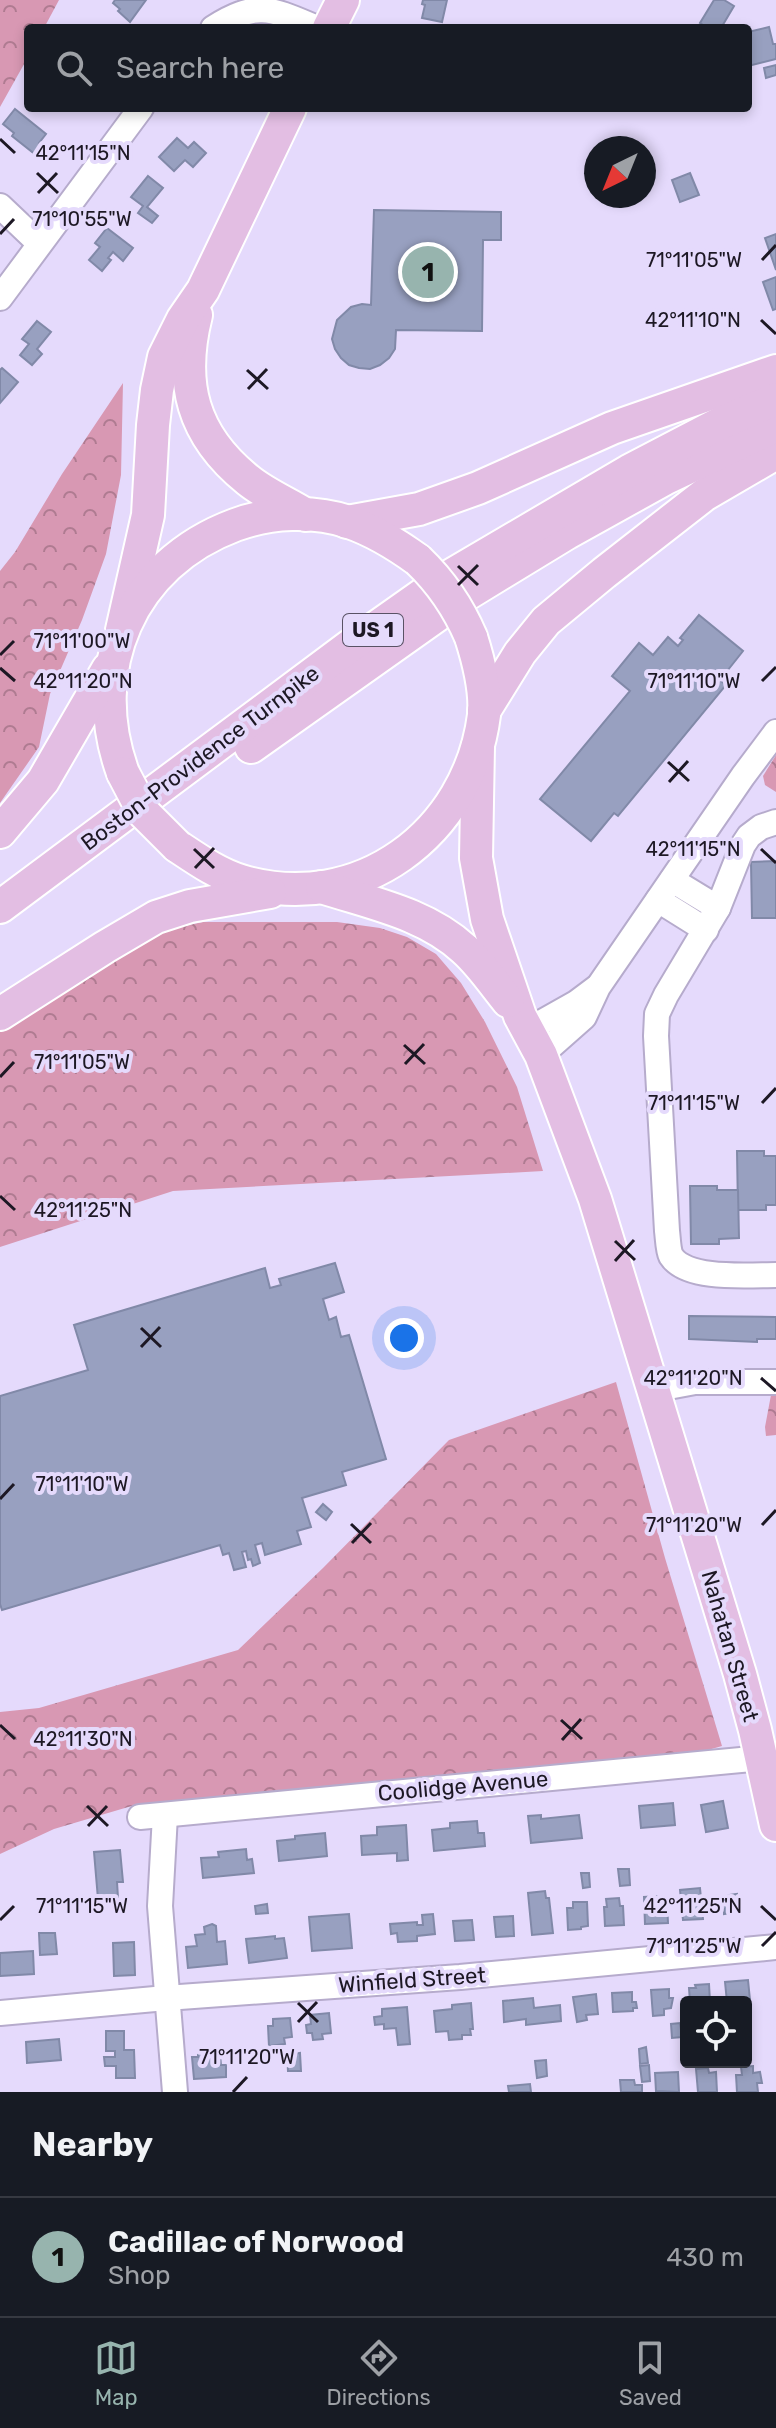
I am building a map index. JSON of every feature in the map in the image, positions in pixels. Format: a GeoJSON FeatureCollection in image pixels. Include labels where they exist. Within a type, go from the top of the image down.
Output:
{"type":"FeatureCollection","features":[{"type":"Feature","properties":{"kind":"main road"},"geometry":{"type":"LineString","coordinates":[[331,24],[343,0]]}},
{"type":"Feature","properties":{"kind":"main road"},"geometry":{"type":"LineString","coordinates":[[287,889],[227,876],[205,865],[177,846],[144,813],[123,773],[110,725],[108,698],[112,663],[148,515],[153,425],[164,357],[183,319],[203,290],[288,112]]}},
{"type":"Feature","properties":{"kind":"main road"},"geometry":{"type":"LineString","coordinates":[[203,290],[192,333],[189,379],[196,412],[208,440],[249,481],[306,515]]}},
{"type":"Feature","properties":{"kind":"main road"},"geometry":{"type":"LineString","coordinates":[[347,522],[419,509],[478,488],[612,428],[776,371]]}},
{"type":"Feature","properties":{"kind":"main road","name":"Boston-Providence Turnpike"},"geometry":{"type":"LineString","coordinates":[[0,907],[350,646],[445,579],[629,471],[721,423],[776,399]]}},
{"type":"Feature","properties":{"kind":"main road","name":"Boston-Providence Turnpike"},"geometry":{"type":"LineString","coordinates":[[0,932],[224,766],[467,594],[666,478],[776,426]]}},
{"type":"Feature","properties":{"kind":"main road"},"geometry":{"type":"LineString","coordinates":[[484,711],[520,653],[546,621],[704,495],[776,453]]}},
{"type":"Feature","properties":{"kind":"main road"},"geometry":{"type":"LineString","coordinates":[[0,1014],[156,917],[190,906],[354,880],[388,865],[412,849],[447,812],[464,783],[478,746],[484,711],[478,659],[464,621],[418,560],[374,532],[347,522],[306,515],[275,515],[246,520],[202,539],[158,574],[142,594],[122,630]]}},
{"type":"Feature","properties":{"kind":"main road"},"geometry":{"type":"LineString","coordinates":[[0,832],[43,781],[112,663]]}},
{"type":"Feature","properties":{"kind":"main road","name":"Nahatan Street"},"geometry":{"type":"LineString","coordinates":[[478,746],[476,847],[487,919],[595,1199],[740,1674],[776,1825]]}},
{"type":"Feature","properties":{"kind":"main road","name":"Nahatan Street"},"geometry":{"type":"LineString","coordinates":[[321,887],[412,916],[438,929],[465,950],[530,1034]]}},
{"type":"Feature","properties":{"kind":"street"},"geometry":{"type":"LineString","coordinates":[[219,24],[253,8],[273,9],[308,24]]}},
{"type":"Feature","properties":{"kind":"street"},"geometry":{"type":"LineString","coordinates":[[0,298],[138,112]]}},
{"type":"Feature","properties":{"kind":"street"},"geometry":{"type":"LineString","coordinates":[[0,206],[39,243]]}},
{"type":"Feature","properties":{"kind":"street"},"geometry":{"type":"LineString","coordinates":[[530,1034],[584,1017],[598,987],[776,732]]}},
{"type":"Feature","properties":{"kind":"street"},"geometry":{"type":"LineString","coordinates":[[776,822],[761,827],[749,836],[718,908],[657,1014],[656,1036],[671,1256],[685,1269],[703,1273],[776,1275]]}},
{"type":"Feature","properties":{"kind":"street"},"geometry":{"type":"LineString","coordinates":[[665,890],[718,908]]}},
{"type":"Feature","properties":{"kind":"street"},"geometry":{"type":"LineString","coordinates":[[665,890],[706,930]]}},
{"type":"Feature","properties":{"kind":"street"},"geometry":{"type":"LineString","coordinates":[[652,1390],[695,1382],[776,1382]]}},
{"type":"Feature","properties":{"kind":"street","name":"Coolidge Avenue"},"geometry":{"type":"LineString","coordinates":[[140,1817],[762,1758]]}},
{"type":"Feature","properties":{"kind":"street"},"geometry":{"type":"LineString","coordinates":[[165,1815],[160,1906],[175,2092]]}},
{"type":"Feature","properties":{"kind":"street","name":"Winfield Street"},"geometry":{"type":"LineString","coordinates":[[0,2013],[460,1977],[776,1947]]}},
{"type":"Feature","properties":{"kind":"green space"},"geometry":{"type":"Polygon","coordinates":[[[0,0],[59,0],[46,24],[24,24],[24,64],[0,107],[0,0]]]}},
{"type":"Feature","properties":{"kind":"green space"},"geometry":{"type":"Polygon","coordinates":[[[123,383],[121,475],[106,554],[50,694],[39,747],[0,803],[0,571],[123,383]]]}},
{"type":"Feature","properties":{"kind":"green space"},"geometry":{"type":"Polygon","coordinates":[[[776,755],[776,792],[765,785],[763,776],[776,755]]]}},
{"type":"Feature","properties":{"kind":"green space"},"geometry":{"type":"Polygon","coordinates":[[[203,922],[337,922],[380,928],[407,937],[436,954],[461,983],[485,1022],[517,1087],[543,1171],[173,1191],[0,1247],[0,1029],[49,997],[170,929],[203,922]]]}},
{"type":"Feature","properties":{"kind":"green space"},"geometry":{"type":"Polygon","coordinates":[[[616,1382],[722,1746],[694,1754],[135,1805],[54,1829],[0,1854],[0,1712],[39,1708],[238,1650],[449,1440],[616,1382]]]}},
{"type":"Feature","properties":{"kind":"green space"},"geometry":{"type":"Polygon","coordinates":[[[771,1395],[776,1395],[776,1435],[766,1436],[765,1427],[771,1395]]]}},
{"type":"Feature","properties":{"kind":"building"},"geometry":{"type":"Polygon","coordinates":[[[115,0],[146,0],[130,22],[118,11],[120,9],[113,3],[115,0]]]}},
{"type":"Feature","properties":{"kind":"building"},"geometry":{"type":"Polygon","coordinates":[[[423,0],[447,0],[442,22],[422,18],[423,0]]]}},
{"type":"Feature","properties":{"kind":"building"},"geometry":{"type":"Polygon","coordinates":[[[714,0],[724,0],[734,6],[723,24],[700,23],[714,0]]]}},
{"type":"Feature","properties":{"kind":"building"},"geometry":{"type":"Polygon","coordinates":[[[769,27],[773,44],[776,44],[776,59],[752,65],[752,31],[769,27]]]}},
{"type":"Feature","properties":{"kind":"building"},"geometry":{"type":"Polygon","coordinates":[[[776,65],[776,75],[766,78],[764,68],[776,65]]]}},
{"type":"Feature","properties":{"kind":"building"},"geometry":{"type":"Polygon","coordinates":[[[15,109],[46,134],[39,143],[43,146],[36,155],[12,136],[14,133],[3,124],[15,109]]]}},
{"type":"Feature","properties":{"kind":"building"},"geometry":{"type":"Polygon","coordinates":[[[177,138],[188,148],[194,142],[206,153],[193,167],[185,160],[174,171],[159,157],[177,138]]]}},
{"type":"Feature","properties":{"kind":"building"},"geometry":{"type":"Polygon","coordinates":[[[690,173],[699,195],[680,202],[672,180],[690,173]]]}},
{"type":"Feature","properties":{"kind":"building"},"geometry":{"type":"Polygon","coordinates":[[[148,176],[163,188],[147,207],[158,216],[152,223],[138,213],[143,206],[131,197],[148,176]]]}},
{"type":"Feature","properties":{"kind":"building"},"geometry":{"type":"Polygon","coordinates":[[[374,210],[501,212],[501,240],[483,240],[482,331],[396,330],[395,349],[380,365],[370,369],[359,368],[341,358],[332,339],[337,320],[351,307],[371,305],[374,210]]]}},
{"type":"Feature","properties":{"kind":"building"},"geometry":{"type":"Polygon","coordinates":[[[107,228],[133,248],[123,261],[113,252],[102,271],[89,260],[100,247],[95,243],[107,228]]]}},
{"type":"Feature","properties":{"kind":"building"},"geometry":{"type":"Polygon","coordinates":[[[776,234],[776,270],[765,238],[776,234]]]}},
{"type":"Feature","properties":{"kind":"building"},"geometry":{"type":"Polygon","coordinates":[[[776,277],[776,309],[773,310],[763,282],[776,277]]]}},
{"type":"Feature","properties":{"kind":"building"},"geometry":{"type":"Polygon","coordinates":[[[37,321],[51,332],[37,349],[42,354],[32,365],[20,355],[29,344],[22,339],[37,321]]]}},
{"type":"Feature","properties":{"kind":"building"},"geometry":{"type":"Polygon","coordinates":[[[2,368],[18,382],[0,403],[0,370],[2,368]]]}},
{"type":"Feature","properties":{"kind":"building"},"geometry":{"type":"Polygon","coordinates":[[[699,615],[743,651],[720,680],[726,685],[618,816],[614,813],[591,841],[540,799],[630,691],[612,676],[639,643],[653,655],[668,637],[678,646],[683,640],[680,638],[699,615]]]}},
{"type":"Feature","properties":{"kind":"building"},"geometry":{"type":"Polygon","coordinates":[[[776,861],[776,918],[752,918],[751,862],[776,861]]]}},
{"type":"Feature","properties":{"kind":"building"},"geometry":{"type":"Polygon","coordinates":[[[737,1151],[764,1151],[764,1156],[776,1156],[776,1205],[766,1205],[766,1210],[738,1210],[737,1151]]]}},
{"type":"Feature","properties":{"kind":"building"},"geometry":{"type":"Polygon","coordinates":[[[690,1186],[738,1190],[739,1238],[719,1239],[719,1244],[691,1244],[690,1186]]]}},
{"type":"Feature","properties":{"kind":"building"},"geometry":{"type":"Polygon","coordinates":[[[335,1263],[344,1292],[323,1299],[329,1320],[336,1317],[341,1337],[349,1335],[386,1459],[342,1472],[346,1485],[302,1498],[311,1527],[297,1531],[301,1544],[265,1555],[262,1543],[255,1545],[260,1563],[253,1566],[246,1551],[242,1552],[246,1567],[234,1570],[229,1553],[223,1555],[220,1545],[2,1610],[0,1396],[88,1370],[74,1325],[265,1268],[270,1288],[281,1285],[279,1279],[335,1263]]]}},
{"type":"Feature","properties":{"kind":"building"},"geometry":{"type":"Polygon","coordinates":[[[689,1316],[776,1317],[776,1339],[757,1339],[757,1342],[689,1339],[689,1316]]]}},
{"type":"Feature","properties":{"kind":"building"},"geometry":{"type":"Polygon","coordinates":[[[323,1504],[332,1512],[326,1520],[316,1512],[323,1504]]]}},
{"type":"Feature","properties":{"kind":"building"},"geometry":{"type":"Polygon","coordinates":[[[723,1801],[728,1828],[706,1832],[701,1805],[723,1801]]]}},
{"type":"Feature","properties":{"kind":"building"},"geometry":{"type":"Polygon","coordinates":[[[673,1803],[675,1825],[641,1828],[639,1806],[673,1803]]]}},
{"type":"Feature","properties":{"kind":"building"},"geometry":{"type":"Polygon","coordinates":[[[541,1815],[541,1819],[579,1815],[582,1838],[531,1843],[528,1816],[541,1815]]]}},
{"type":"Feature","properties":{"kind":"building"},"geometry":{"type":"Polygon","coordinates":[[[477,1821],[478,1833],[484,1833],[485,1846],[434,1851],[432,1830],[450,1828],[450,1823],[477,1821]]]}},
{"type":"Feature","properties":{"kind":"building"},"geometry":{"type":"Polygon","coordinates":[[[406,1825],[408,1860],[397,1861],[397,1853],[362,1855],[361,1836],[377,1835],[377,1827],[406,1825]]]}},
{"type":"Feature","properties":{"kind":"building"},"geometry":{"type":"Polygon","coordinates":[[[325,1833],[327,1856],[279,1861],[277,1841],[325,1833]]]}},
{"type":"Feature","properties":{"kind":"building"},"geometry":{"type":"Polygon","coordinates":[[[246,1849],[247,1860],[252,1859],[254,1873],[203,1878],[201,1858],[219,1857],[218,1852],[246,1849]]]}},
{"type":"Feature","properties":{"kind":"building"},"geometry":{"type":"Polygon","coordinates":[[[120,1850],[123,1882],[117,1882],[118,1898],[98,1899],[94,1852],[120,1850]]]}},
{"type":"Feature","properties":{"kind":"building"},"geometry":{"type":"Polygon","coordinates":[[[618,1869],[629,1869],[630,1885],[620,1886],[618,1869]]]}},
{"type":"Feature","properties":{"kind":"building"},"geometry":{"type":"Polygon","coordinates":[[[581,1873],[589,1873],[590,1887],[583,1888],[581,1873]]]}},
{"type":"Feature","properties":{"kind":"building"},"geometry":{"type":"Polygon","coordinates":[[[700,1888],[703,1919],[683,1920],[680,1890],[700,1888]]]}},
{"type":"Feature","properties":{"kind":"building"},"geometry":{"type":"Polygon","coordinates":[[[545,1891],[546,1898],[549,1898],[553,1933],[532,1935],[528,1893],[545,1891]]]}},
{"type":"Feature","properties":{"kind":"building"},"geometry":{"type":"Polygon","coordinates":[[[737,1894],[739,1912],[724,1914],[719,1901],[723,1901],[722,1896],[737,1894]]]}},
{"type":"Feature","properties":{"kind":"building"},"geometry":{"type":"Polygon","coordinates":[[[659,1896],[659,1903],[667,1902],[668,1923],[645,1924],[644,1897],[659,1896]]]}},
{"type":"Feature","properties":{"kind":"building"},"geometry":{"type":"Polygon","coordinates":[[[619,1898],[620,1906],[623,1906],[624,1925],[605,1926],[606,1899],[619,1898]]]}},
{"type":"Feature","properties":{"kind":"building"},"geometry":{"type":"Polygon","coordinates":[[[573,1902],[587,1902],[588,1926],[568,1930],[567,1908],[573,1908],[573,1902]]]}},
{"type":"Feature","properties":{"kind":"building"},"geometry":{"type":"Polygon","coordinates":[[[267,1904],[268,1913],[256,1914],[255,1906],[267,1904]]]}},
{"type":"Feature","properties":{"kind":"building"},"geometry":{"type":"Polygon","coordinates":[[[349,1914],[352,1948],[312,1951],[309,1917],[349,1914]]]}},
{"type":"Feature","properties":{"kind":"building"},"geometry":{"type":"Polygon","coordinates":[[[433,1914],[435,1934],[417,1936],[417,1941],[398,1942],[397,1933],[391,1934],[390,1924],[417,1922],[417,1925],[423,1925],[422,1915],[433,1914]]]}},
{"type":"Feature","properties":{"kind":"building"},"geometry":{"type":"Polygon","coordinates":[[[513,1916],[514,1936],[496,1937],[494,1917],[513,1916]]]}},
{"type":"Feature","properties":{"kind":"building"},"geometry":{"type":"Polygon","coordinates":[[[472,1920],[474,1940],[455,1941],[453,1921],[472,1920]]]}},
{"type":"Feature","properties":{"kind":"building"},"geometry":{"type":"Polygon","coordinates":[[[216,1926],[217,1942],[225,1941],[227,1964],[188,1968],[186,1947],[197,1946],[195,1935],[205,1934],[204,1927],[216,1926]]]}},
{"type":"Feature","properties":{"kind":"building"},"geometry":{"type":"Polygon","coordinates":[[[39,1933],[55,1933],[57,1954],[40,1955],[39,1933]]]}},
{"type":"Feature","properties":{"kind":"building"},"geometry":{"type":"Polygon","coordinates":[[[275,1936],[275,1939],[284,1938],[287,1958],[249,1963],[246,1939],[275,1936]]]}},
{"type":"Feature","properties":{"kind":"building"},"geometry":{"type":"Polygon","coordinates":[[[134,1942],[135,1975],[114,1976],[113,1943],[134,1942]]]}},
{"type":"Feature","properties":{"kind":"building"},"geometry":{"type":"Polygon","coordinates":[[[33,1951],[34,1974],[0,1976],[0,1953],[33,1951]]]}},
{"type":"Feature","properties":{"kind":"building"},"geometry":{"type":"Polygon","coordinates":[[[748,1980],[750,1996],[726,1996],[725,1982],[748,1980]]]}},
{"type":"Feature","properties":{"kind":"building"},"geometry":{"type":"Polygon","coordinates":[[[709,1984],[710,1996],[690,1996],[689,1988],[696,1988],[695,1985],[709,1984]]]}},
{"type":"Feature","properties":{"kind":"building"},"geometry":{"type":"Polygon","coordinates":[[[669,1989],[669,1998],[673,1998],[671,2008],[664,2009],[664,2015],[653,2016],[651,1990],[669,1989]]]}},
{"type":"Feature","properties":{"kind":"building"},"geometry":{"type":"Polygon","coordinates":[[[632,1992],[632,2002],[636,2002],[637,2008],[613,2012],[612,1993],[632,1992]]]}},
{"type":"Feature","properties":{"kind":"building"},"geometry":{"type":"Polygon","coordinates":[[[596,1994],[598,2014],[586,2015],[587,2020],[577,2022],[573,1997],[596,1994]]]}},
{"type":"Feature","properties":{"kind":"building"},"geometry":{"type":"Polygon","coordinates":[[[533,1998],[534,2008],[560,2005],[561,2021],[526,2025],[526,2019],[504,2022],[503,2001],[533,1998]]]}},
{"type":"Feature","properties":{"kind":"building"},"geometry":{"type":"Polygon","coordinates":[[[471,2003],[471,2035],[449,2040],[448,2031],[436,2032],[434,2011],[471,2003]]]}},
{"type":"Feature","properties":{"kind":"building"},"geometry":{"type":"Polygon","coordinates":[[[407,2007],[410,2044],[398,2045],[396,2028],[384,2029],[384,2024],[375,2025],[374,2017],[382,2016],[382,2009],[407,2007]]]}},
{"type":"Feature","properties":{"kind":"building"},"geometry":{"type":"Polygon","coordinates":[[[329,2013],[331,2033],[322,2034],[323,2039],[313,2040],[312,2033],[307,2033],[306,2025],[311,2024],[310,2015],[329,2013]]]}},
{"type":"Feature","properties":{"kind":"building"},"geometry":{"type":"Polygon","coordinates":[[[290,2018],[292,2037],[284,2038],[285,2044],[269,2046],[268,2026],[273,2026],[273,2019],[290,2018]]]}},
{"type":"Feature","properties":{"kind":"building"},"geometry":{"type":"Polygon","coordinates":[[[680,2023],[680,2037],[672,2038],[671,2024],[680,2023]]]}},
{"type":"Feature","properties":{"kind":"building"},"geometry":{"type":"Polygon","coordinates":[[[106,2031],[124,2031],[124,2050],[134,2050],[135,2078],[116,2078],[116,2066],[105,2066],[104,2057],[115,2057],[115,2051],[106,2051],[106,2031]]]}},
{"type":"Feature","properties":{"kind":"building"},"geometry":{"type":"Polygon","coordinates":[[[59,2039],[61,2060],[27,2063],[26,2042],[59,2039]]]}},
{"type":"Feature","properties":{"kind":"building"},"geometry":{"type":"Polygon","coordinates":[[[646,2047],[648,2063],[640,2064],[639,2049],[646,2047]]]}},
{"type":"Feature","properties":{"kind":"building"},"geometry":{"type":"Polygon","coordinates":[[[209,2049],[210,2055],[220,2054],[221,2065],[226,2065],[226,2077],[194,2079],[192,2057],[198,2057],[198,2050],[209,2049]]]}},
{"type":"Feature","properties":{"kind":"building"},"geometry":{"type":"Polygon","coordinates":[[[300,2053],[301,2071],[288,2071],[287,2055],[300,2053]]]}},
{"type":"Feature","properties":{"kind":"building"},"geometry":{"type":"Polygon","coordinates":[[[546,2060],[547,2076],[537,2078],[535,2061],[546,2060]]]}},
{"type":"Feature","properties":{"kind":"building"},"geometry":{"type":"Polygon","coordinates":[[[649,2065],[650,2081],[642,2082],[640,2066],[649,2065]]]}},
{"type":"Feature","properties":{"kind":"building"},"geometry":{"type":"Polygon","coordinates":[[[752,2066],[753,2073],[760,2072],[762,2083],[757,2083],[758,2092],[737,2092],[736,2075],[742,2075],[741,2068],[752,2066]]]}},
{"type":"Feature","properties":{"kind":"building"},"geometry":{"type":"Polygon","coordinates":[[[708,2068],[709,2073],[716,2072],[717,2092],[698,2092],[696,2069],[708,2068]]]}},
{"type":"Feature","properties":{"kind":"building"},"geometry":{"type":"Polygon","coordinates":[[[678,2072],[679,2092],[656,2091],[655,2073],[678,2072]]]}},
{"type":"Feature","properties":{"kind":"building"},"geometry":{"type":"Polygon","coordinates":[[[620,2080],[634,2080],[635,2085],[642,2085],[642,2092],[621,2092],[620,2080]]]}},
{"type":"Feature","properties":{"kind":"building"},"geometry":{"type":"Polygon","coordinates":[[[530,2084],[531,2092],[509,2092],[508,2086],[530,2084]]]}},
{"type":"Feature","properties":{"kind":"place","name":"Cadillac of Norwood"},"geometry":{"type":"Point","coordinates":[428,272]}}]}
